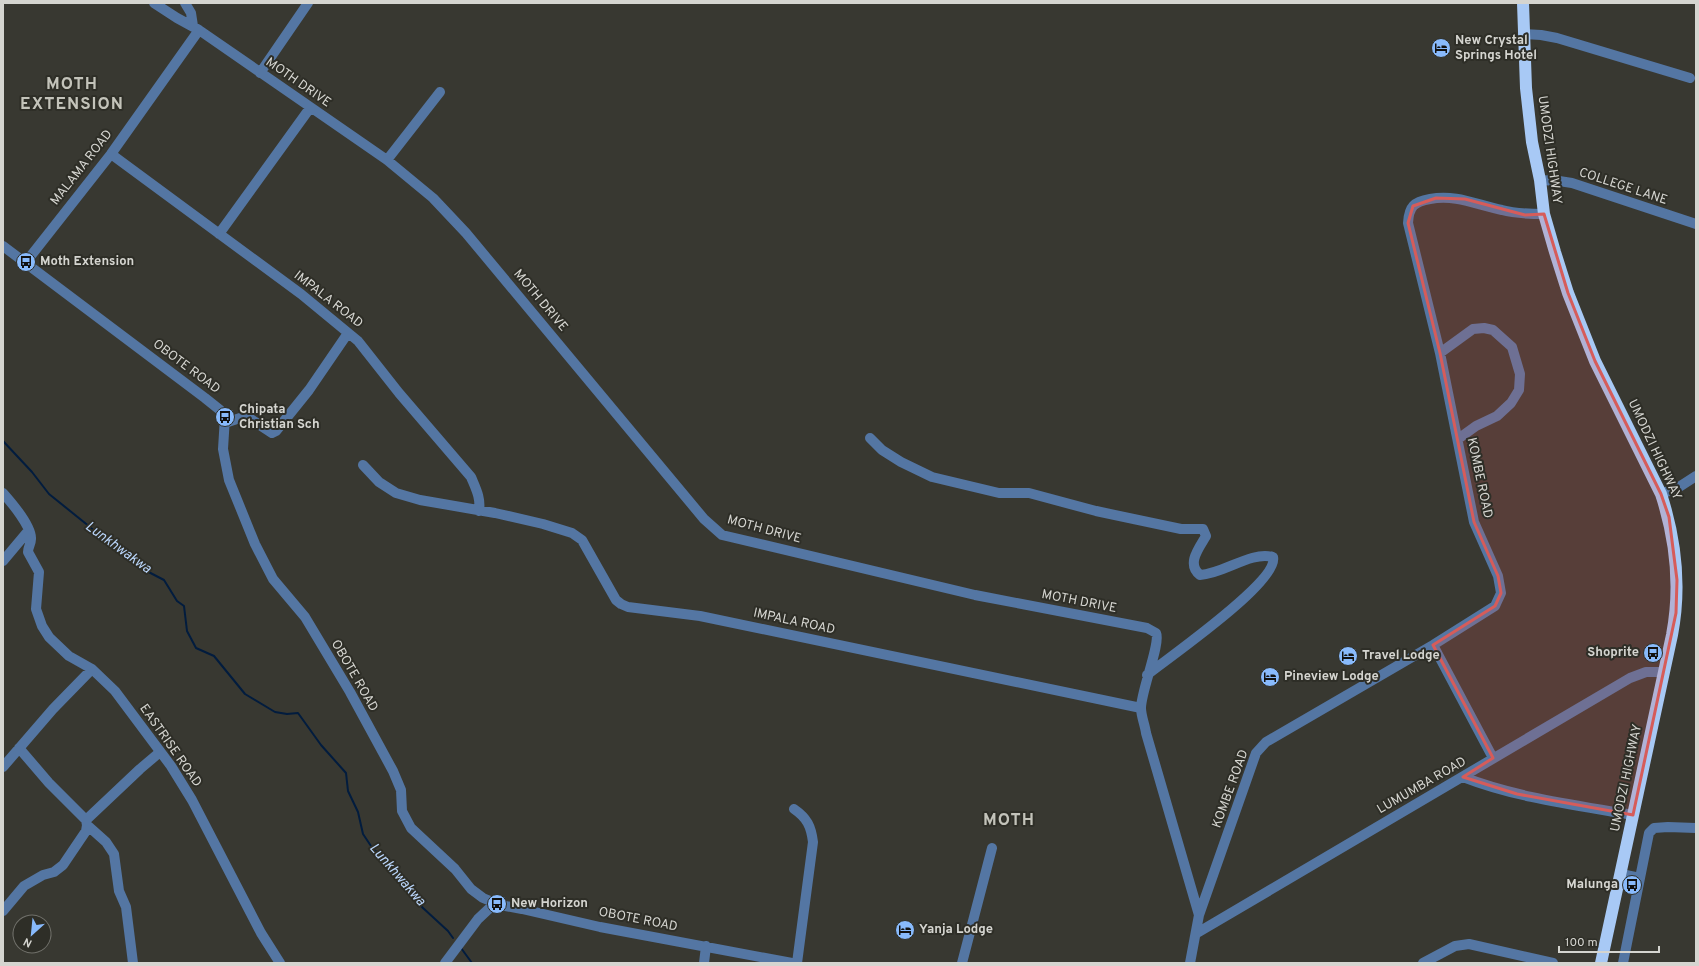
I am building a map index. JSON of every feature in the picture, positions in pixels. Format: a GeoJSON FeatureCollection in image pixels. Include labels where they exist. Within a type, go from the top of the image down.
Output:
{"type":"FeatureCollection","features":[{"type":"Feature","properties":{"kind":"highway","name":"UMODZI HIGHWAY"},"geometry":{"type":"LineString","coordinates":[[1523,3],[1526,88],[1532,142],[1540,180],[1544,214],[1568,293],[1593,354],[1661,494],[1669,517],[1677,580],[1676,613],[1601,963]]}},
{"type":"Feature","properties":{"kind":"street","name":"MOTH DRIVE"},"geometry":{"type":"LineString","coordinates":[[154,3],[196,28],[387,160],[432,198],[466,233],[704,518],[722,535],[975,595],[1152,630],[1158,636],[1141,708],[1150,748],[1199,916]]}},
{"type":"Feature","properties":{"kind":"street"},"geometry":{"type":"LineString","coordinates":[[185,3],[191,13],[196,28]]}},
{"type":"Feature","properties":{"kind":"street"},"geometry":{"type":"LineString","coordinates":[[260,73],[308,3]]}},
{"type":"Feature","properties":{"kind":"street","name":"MALAMA ROAD"},"geometry":{"type":"LineString","coordinates":[[26,262],[111,154],[196,28]]}},
{"type":"Feature","properties":{"kind":"street"},"geometry":{"type":"LineString","coordinates":[[1523,34],[1557,38],[1690,78]]}},
{"type":"Feature","properties":{"kind":"street"},"geometry":{"type":"LineString","coordinates":[[387,160],[440,92]]}},
{"type":"Feature","properties":{"kind":"street"},"geometry":{"type":"LineString","coordinates":[[219,234],[310,108]]}},
{"type":"Feature","properties":{"kind":"street","name":"IMPALA ROAD"},"geometry":{"type":"LineString","coordinates":[[111,154],[301,294],[358,341],[400,394],[471,477],[478,492],[480,502],[479,510]]}},
{"type":"Feature","properties":{"kind":"street","name":"COLLEGE LANE"},"geometry":{"type":"LineString","coordinates":[[1540,180],[1572,183],[1696,224]]}},
{"type":"Feature","properties":{"kind":"street","name":"KOMBE ROAD"},"geometry":{"type":"LineString","coordinates":[[1190,963],[1197,933],[1199,916],[1256,753],[1261,747],[1266,742],[1433,645],[1495,606],[1501,593],[1498,576],[1474,522],[1440,353],[1408,223],[1408,213],[1412,206],[1421,201],[1449,197],[1465,199],[1525,214],[1544,214]]}},
{"type":"Feature","properties":{"kind":"street","name":"OBOTE ROAD"},"geometry":{"type":"LineString","coordinates":[[3,246],[220,410],[226,417],[223,449],[228,480],[254,544],[273,579],[305,617],[350,692],[393,771],[401,790],[402,811],[411,828],[455,869],[471,889],[494,904],[600,927],[792,963]]}},
{"type":"Feature","properties":{"kind":"street"},"geometry":{"type":"LineString","coordinates":[[1440,353],[1474,329],[1484,328],[1493,330],[1512,347],[1520,374],[1519,390],[1511,403],[1497,416],[1476,426],[1458,439]]}},
{"type":"Feature","properties":{"kind":"street"},"geometry":{"type":"LineString","coordinates":[[225,423],[246,416],[267,431],[276,431],[309,390],[348,333]]}},
{"type":"Feature","properties":{"kind":"street"},"geometry":{"type":"LineString","coordinates":[[870,438],[882,450],[901,462],[932,477],[999,493],[1029,493],[1096,511],[1181,529],[1203,529],[1206,536],[1193,561],[1195,571],[1200,575],[1212,575],[1265,555],[1273,557],[1274,560],[1269,573],[1244,599],[1148,675]]}},
{"type":"Feature","properties":{"kind":"street","name":"IMPALA ROAD"},"geometry":{"type":"LineString","coordinates":[[363,465],[379,482],[396,493],[420,500],[479,510],[543,524],[577,536],[582,540],[616,600],[628,608],[700,616],[1141,708]]}},
{"type":"Feature","properties":{"kind":"street"},"geometry":{"type":"LineString","coordinates":[[1661,494],[1679,487],[1696,476]]}},
{"type":"Feature","properties":{"kind":"street"},"geometry":{"type":"LineString","coordinates":[[3,493],[22,518],[28,530],[3,561]]}},
{"type":"Feature","properties":{"kind":"street","name":"EASTRISE ROAD"},"geometry":{"type":"LineString","coordinates":[[28,530],[31,540],[28,552],[39,572],[36,610],[42,626],[49,636],[69,656],[92,669],[115,691],[171,766],[192,800],[261,933],[280,963]]}},
{"type":"Feature","properties":{"kind":"street"},"geometry":{"type":"LineString","coordinates":[[1433,645],[1493,758]]}},
{"type":"Feature","properties":{"kind":"street"},"geometry":{"type":"LineString","coordinates":[[3,767],[52,709],[92,669]]}},
{"type":"Feature","properties":{"kind":"street","name":"LUMUMBA ROAD"},"geometry":{"type":"LineString","coordinates":[[1197,933],[1630,678],[1646,672],[1664,672]]}},
{"type":"Feature","properties":{"kind":"street"},"geometry":{"type":"LineString","coordinates":[[19,748],[49,783],[106,842],[114,854],[119,892],[126,907],[133,963]]}},
{"type":"Feature","properties":{"kind":"street"},"geometry":{"type":"LineString","coordinates":[[3,912],[24,886],[34,879],[54,872],[63,865],[86,831],[87,822],[140,769],[160,752]]}},
{"type":"Feature","properties":{"kind":"street"},"geometry":{"type":"LineString","coordinates":[[1463,776],[1488,787],[1517,794],[1633,815]]}},
{"type":"Feature","properties":{"kind":"street"},"geometry":{"type":"LineString","coordinates":[[794,809],[801,814],[812,829],[813,842],[797,963]]}},
{"type":"Feature","properties":{"kind":"street"},"geometry":{"type":"LineString","coordinates":[[1623,963],[1649,833],[1654,828],[1696,828]]}},
{"type":"Feature","properties":{"kind":"street"},"geometry":{"type":"LineString","coordinates":[[962,963],[992,848]]}},
{"type":"Feature","properties":{"kind":"street"},"geometry":{"type":"LineString","coordinates":[[1621,874],[1640,878]]}},
{"type":"Feature","properties":{"kind":"street"},"geometry":{"type":"LineString","coordinates":[[445,963],[478,919],[494,904]]}},
{"type":"Feature","properties":{"kind":"street"},"geometry":{"type":"LineString","coordinates":[[1423,963],[1456,946],[1469,944],[1553,963]]}},
{"type":"Feature","properties":{"kind":"street"},"geometry":{"type":"LineString","coordinates":[[704,963],[706,946]]}},
{"type":"Feature","properties":{"kind":"street"},"geometry":{"type":"LineString","coordinates":[[1440,963],[1443,952]]}},
{"type":"Feature","properties":{"kind":"highlighted area"},"geometry":{"type":"Polygon","coordinates":[[[1436,198],[1465,199],[1525,215],[1544,214],[1568,293],[1595,361],[1661,494],[1669,517],[1677,580],[1676,613],[1633,815],[1517,794],[1463,777],[1493,758],[1433,645],[1495,606],[1501,593],[1498,576],[1474,522],[1440,353],[1408,223],[1413,206],[1436,198]]]}},
{"type":"Feature","properties":{"kind":"waterway","name":"Lunkhwakwa"},"geometry":{"type":"LineString","coordinates":[[3,441],[32,472],[49,494],[90,527],[111,547],[137,566],[164,580],[177,601],[184,606],[187,631],[196,648],[214,656],[245,694],[275,712],[287,714],[298,713],[321,745],[346,773],[348,791],[358,812],[363,834],[373,849],[389,861],[397,878],[423,908],[448,931],[453,938]]}},
{"type":"Feature","properties":{"kind":"waterway","name":"Lunkhwakwa"},"geometry":{"type":"LineString","coordinates":[[461,948],[472,963]]}},
{"type":"Feature","properties":{"kind":"place","name":"New Crystal Springs Hotel"},"geometry":{"type":"Point","coordinates":[1441,48]}},
{"type":"Feature","properties":{"kind":"place","name":"Moth Extension"},"geometry":{"type":"Point","coordinates":[26,262]}},
{"type":"Feature","properties":{"kind":"place","name":"Chipata Christian Sch"},"geometry":{"type":"Point","coordinates":[225,417]}},
{"type":"Feature","properties":{"kind":"place","name":"Shoprite"},"geometry":{"type":"Point","coordinates":[1653,653]}},
{"type":"Feature","properties":{"kind":"place","name":"Travel Lodge"},"geometry":{"type":"Point","coordinates":[1348,656]}},
{"type":"Feature","properties":{"kind":"place","name":"Pineview Lodge"},"geometry":{"type":"Point","coordinates":[1270,677]}},
{"type":"Feature","properties":{"kind":"place","name":"Malunga"},"geometry":{"type":"Point","coordinates":[1632,885]}},
{"type":"Feature","properties":{"kind":"place","name":"New Horizon"},"geometry":{"type":"Point","coordinates":[497,904]}},
{"type":"Feature","properties":{"kind":"place","name":"Yanja Lodge"},"geometry":{"type":"Point","coordinates":[905,930]}},
{"type":"Feature","properties":{"kind":"district","name":"MOTH EXTENSION"},"geometry":{"type":"Point","coordinates":[72,95]}},
{"type":"Feature","properties":{"kind":"district","name":"MOTH"},"geometry":{"type":"Point","coordinates":[1009,821]}}]}
